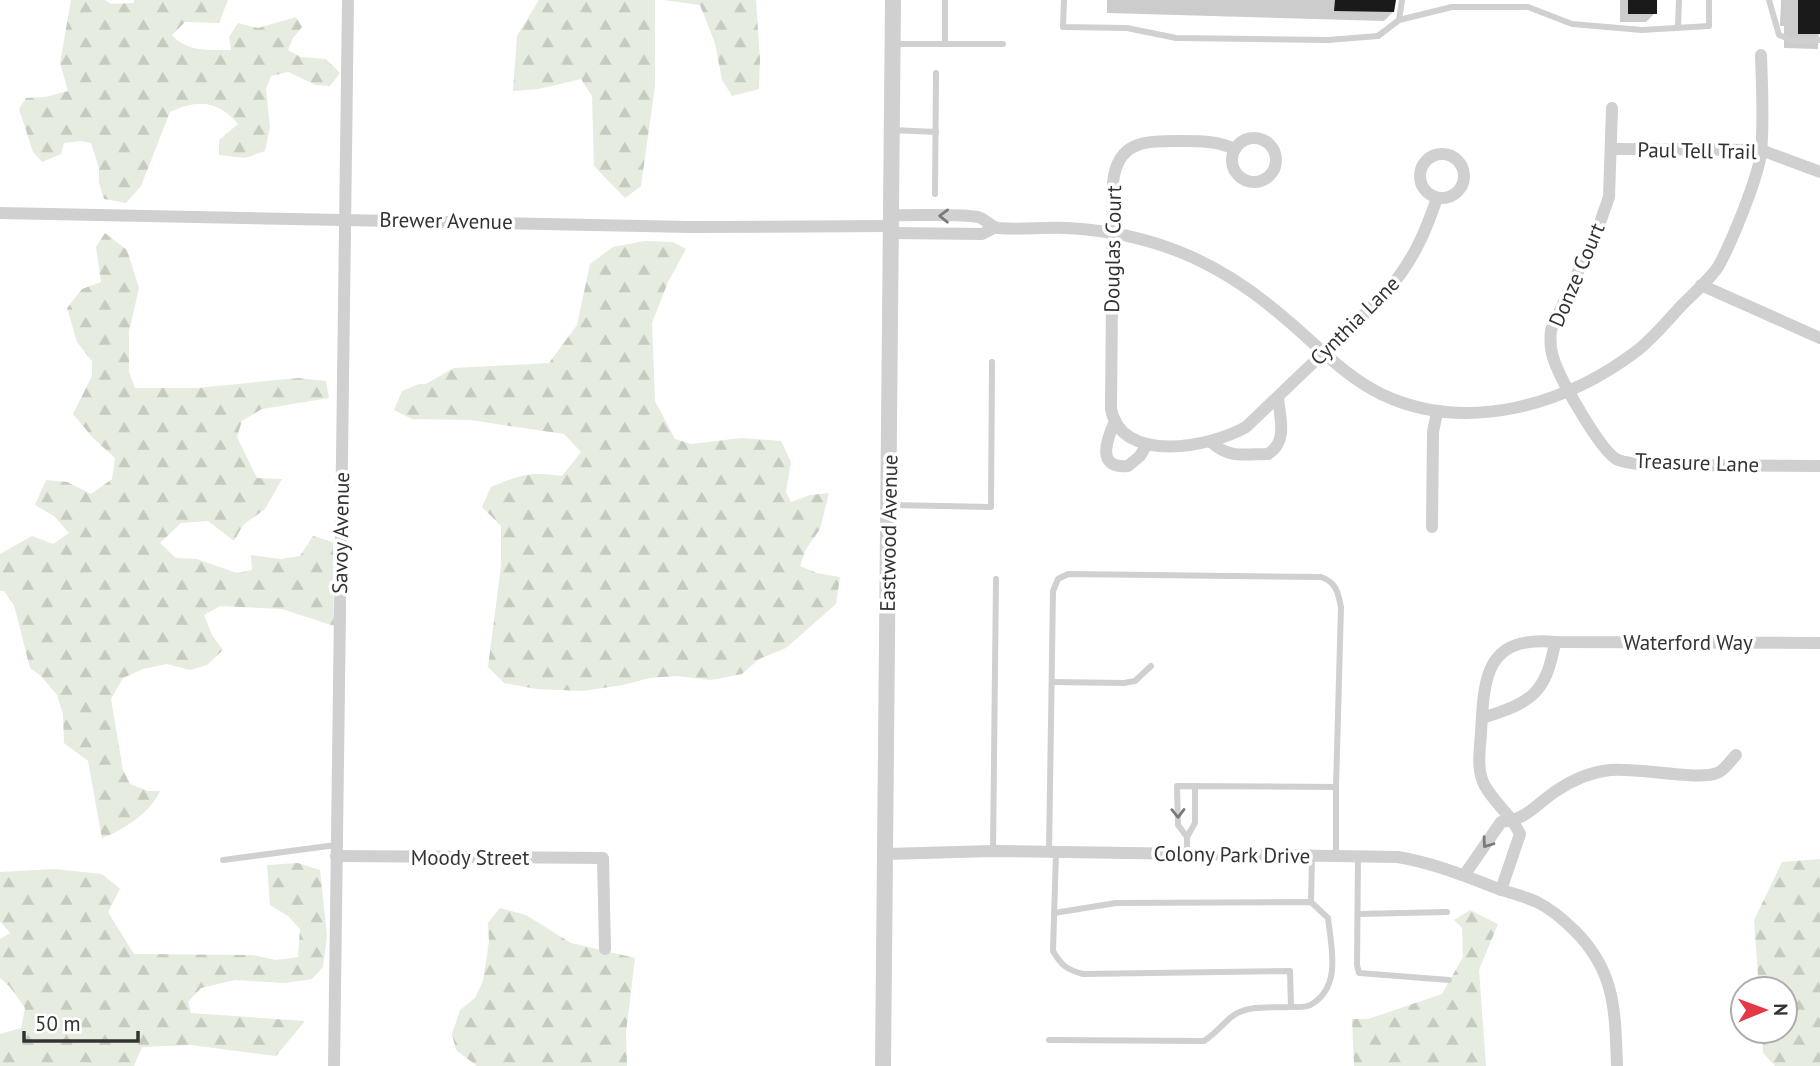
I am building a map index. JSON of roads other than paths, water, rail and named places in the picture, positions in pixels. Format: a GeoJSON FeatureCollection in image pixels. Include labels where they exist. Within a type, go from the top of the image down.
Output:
{"type":"FeatureCollection","features":[{"type":"Feature","properties":{"kind":"street","name":"Savoy Avenue"},"geometry":{"type":"LineString","coordinates":[[334,1066],[348,0]]}},
{"type":"Feature","properties":{"kind":"street","name":"Eastwood Avenue"},"geometry":{"type":"LineString","coordinates":[[883,1066],[893,0]]}},
{"type":"Feature","properties":{"kind":"street"},"geometry":{"type":"LineString","coordinates":[[891,225],[982,234],[994,228],[1068,228],[1112,234],[1178,252],[1218,270],[1263,299],[1353,378],[1382,394],[1437,412],[1460,414],[1507,410],[1569,390],[1639,349],[1717,268],[1749,196],[1761,150],[1762,55]]}},
{"type":"Feature","properties":{"kind":"street","name":"Donze Court"},"geometry":{"type":"LineString","coordinates":[[1569,390],[1553,359],[1550,348],[1552,330],[1597,231],[1609,197],[1612,108]]}},
{"type":"Feature","properties":{"kind":"street","name":"Douglas Court"},"geometry":{"type":"LineString","coordinates":[[1115,421],[1111,409],[1112,234],[1114,175],[1121,157],[1126,151],[1149,141],[1217,142],[1235,149]]}},
{"type":"Feature","properties":{"kind":"street","name":"Paul Tell Trail"},"geometry":{"type":"LineString","coordinates":[[1612,149],[1761,150],[1820,172]]}},
{"type":"Feature","properties":{"kind":"street","name":"Cynthia Lane"},"geometry":{"type":"LineString","coordinates":[[1147,444],[1183,445],[1211,442],[1246,427],[1384,295],[1401,275],[1425,235],[1437,198]]}},
{"type":"Feature","properties":{"kind":"street","name":"Brewer Avenue"},"geometry":{"type":"LineString","coordinates":[[0,213],[690,227],[891,225]]}},
{"type":"Feature","properties":{"kind":"street"},"geometry":{"type":"LineString","coordinates":[[891,225],[981,217],[994,228]]}},
{"type":"Feature","properties":{"kind":"street"},"geometry":{"type":"LineString","coordinates":[[1701,285],[1820,338]]}},
{"type":"Feature","properties":{"kind":"street","name":"Treasure Lane"},"geometry":{"type":"LineString","coordinates":[[1569,390],[1599,440],[1617,459],[1643,465],[1820,466]]}},
{"type":"Feature","properties":{"kind":"street","name":"Cynthia Lane"},"geometry":{"type":"LineString","coordinates":[[1211,442],[1225,453],[1273,452],[1281,442],[1282,435],[1278,398]]}},
{"type":"Feature","properties":{"kind":"street"},"geometry":{"type":"LineString","coordinates":[[1432,527],[1433,432],[1437,412]]}},
{"type":"Feature","properties":{"kind":"street"},"geometry":{"type":"LineString","coordinates":[[1115,421],[1128,437],[1147,444],[1135,462],[1128,466],[1116,465],[1105,452],[1115,421]]}},
{"type":"Feature","properties":{"kind":"street","name":"Waterford Way"},"geometry":{"type":"LineString","coordinates":[[1514,820],[1485,787],[1479,770],[1483,688],[1494,661],[1507,649],[1534,640],[1820,643]]}},
{"type":"Feature","properties":{"kind":"street"},"geometry":{"type":"LineString","coordinates":[[1482,718],[1526,702],[1538,689],[1551,666],[1555,642]]}},
{"type":"Feature","properties":{"kind":"street"},"geometry":{"type":"LineString","coordinates":[[1465,874],[1501,822],[1514,820],[1531,812],[1555,791],[1579,777],[1609,770],[1643,769],[1697,775],[1718,773],[1737,755]]}},
{"type":"Feature","properties":{"kind":"street"},"geometry":{"type":"LineString","coordinates":[[1502,890],[1520,834],[1514,820]]}},
{"type":"Feature","properties":{"kind":"street","name":"Moody Street"},"geometry":{"type":"LineString","coordinates":[[336,851],[603,859],[605,948]]}},
{"type":"Feature","properties":{"kind":"street","name":"Colony Park Drive"},"geometry":{"type":"LineString","coordinates":[[886,854],[993,851],[1336,856],[1422,861],[1465,874],[1537,902],[1565,920],[1588,944],[1608,981],[1616,1023],[1617,1066]]}},
{"type":"Feature","properties":{"kind":"lane"},"geometry":{"type":"LineString","coordinates":[[945,0],[945,44]]}},
{"type":"Feature","properties":{"kind":"lane"},"geometry":{"type":"LineString","coordinates":[[1064,0],[1063,27],[1127,28],[1176,38],[1328,40],[1378,36],[1399,20],[1452,6],[1528,7],[1573,24],[1642,30],[1709,26],[1709,0]]}},
{"type":"Feature","properties":{"kind":"lane"},"geometry":{"type":"LineString","coordinates":[[1399,20],[1402,0]]}},
{"type":"Feature","properties":{"kind":"lane"},"geometry":{"type":"LineString","coordinates":[[1678,27],[1679,0]]}},
{"type":"Feature","properties":{"kind":"lane"},"geometry":{"type":"LineString","coordinates":[[1769,0],[1779,35],[1794,41],[1820,40]]}},
{"type":"Feature","properties":{"kind":"lane"},"geometry":{"type":"LineString","coordinates":[[893,44],[1003,44]]}},
{"type":"Feature","properties":{"kind":"lane"},"geometry":{"type":"LineString","coordinates":[[935,194],[936,73]]}},
{"type":"Feature","properties":{"kind":"lane"},"geometry":{"type":"LineString","coordinates":[[892,130],[936,132]]}},
{"type":"Feature","properties":{"kind":"lane"},"geometry":{"type":"LineString","coordinates":[[889,505],[991,507],[992,362]]}},
{"type":"Feature","properties":{"kind":"lane"},"geometry":{"type":"LineString","coordinates":[[1291,1007],[1290,971],[1083,974],[1069,971],[1059,963],[1054,951],[1052,852],[1053,591],[1058,579],[1068,574],[1329,579],[1338,590],[1341,607],[1336,856]]}},
{"type":"Feature","properties":{"kind":"lane"},"geometry":{"type":"LineString","coordinates":[[993,851],[996,579]]}},
{"type":"Feature","properties":{"kind":"lane"},"geometry":{"type":"LineString","coordinates":[[1052,682],[1124,683],[1135,681],[1151,666]]}},
{"type":"Feature","properties":{"kind":"lane"},"geometry":{"type":"LineString","coordinates":[[1187,837],[1178,825],[1177,786],[1336,787]]}},
{"type":"Feature","properties":{"kind":"lane"},"geometry":{"type":"LineString","coordinates":[[1188,855],[1187,837],[1195,823],[1195,786]]}},
{"type":"Feature","properties":{"kind":"lane"},"geometry":{"type":"LineString","coordinates":[[223,860],[336,851]]}},
{"type":"Feature","properties":{"kind":"lane"},"geometry":{"type":"LineString","coordinates":[[1311,902],[1312,856]]}},
{"type":"Feature","properties":{"kind":"lane"},"geometry":{"type":"LineString","coordinates":[[1357,857],[1359,973],[1449,980]]}},
{"type":"Feature","properties":{"kind":"lane"},"geometry":{"type":"LineString","coordinates":[[1049,1040],[1204,1041],[1218,1032],[1231,1017],[1246,1009],[1311,1006],[1324,993],[1334,971],[1328,918],[1311,902],[1116,903],[1054,913]]}},
{"type":"Feature","properties":{"kind":"lane"},"geometry":{"type":"LineString","coordinates":[[1357,914],[1447,912]]}}]}
